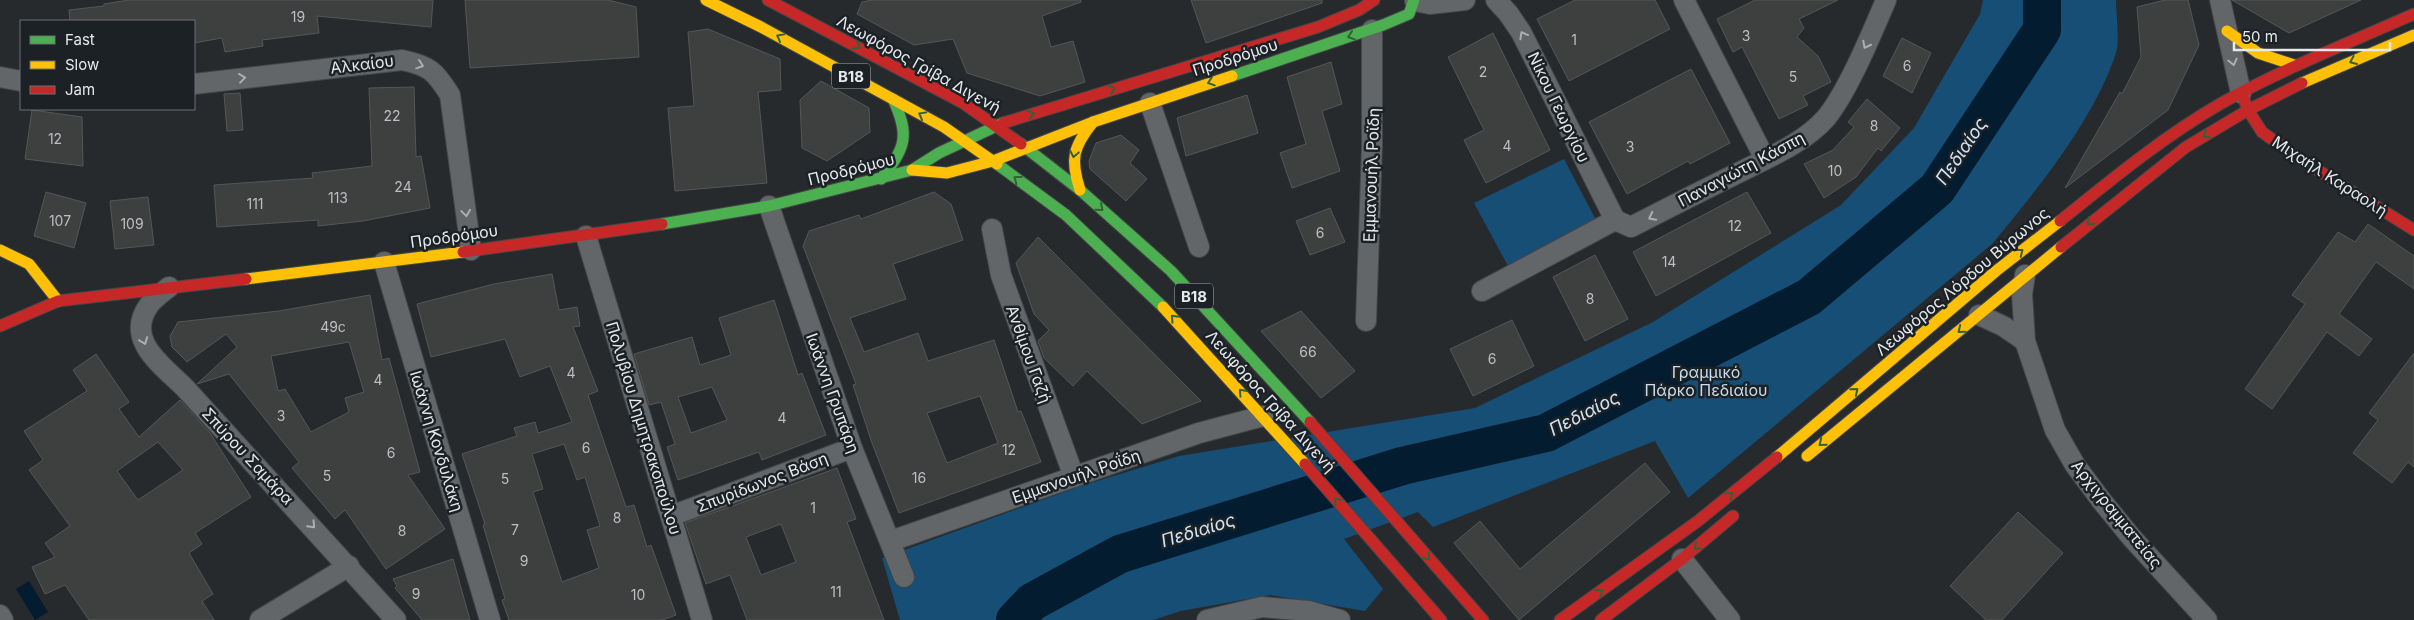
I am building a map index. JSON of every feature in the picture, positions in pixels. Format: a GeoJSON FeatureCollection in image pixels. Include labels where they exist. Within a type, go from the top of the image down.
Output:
{"type":"FeatureCollection","features":[{"type":"Feature","properties":{"kind":"main road","name":"Λεωφόρος Γρίβα Διγενή"},"geometry":{"type":"LineString","coordinates":[[706,0],[761,27],[965,140],[1066,215],[1150,292],[1264,416],[1441,620]]}},
{"type":"Feature","properties":{"kind":"main road","name":"Λεωφόρος Γρίβα Διγενή"},"geometry":{"type":"LineString","coordinates":[[768,0],[963,103],[997,125],[1080,190],[1171,271],[1315,428],[1483,620]]}},
{"type":"Feature","properties":{"kind":"main road","name":"Προδρόμου"},"geometry":{"type":"LineString","coordinates":[[912,170],[947,173],[993,161],[1028,149],[1093,122],[1372,30],[1409,14],[1414,1]]}},
{"type":"Feature","properties":{"kind":"main road","name":"Προδρόμου"},"geometry":{"type":"LineString","coordinates":[[0,326],[58,301],[586,236],[769,206],[912,170],[965,140],[997,125],[1318,27],[1359,10],[1379,6],[1397,19]]}},
{"type":"Feature","properties":{"kind":"main road","name":"Λεωφόρος Λόρδου Βύρωνος"},"geometry":{"type":"LineString","coordinates":[[1798,462],[1979,315],[2025,275],[2172,158],[2294,65],[2414,14]]}},
{"type":"Feature","properties":{"kind":"main road"},"geometry":{"type":"LineString","coordinates":[[2227,31],[2247,47],[2285,64],[2294,65]]}},
{"type":"Feature","properties":{"kind":"main road","name":"Λεωφόρος Λόρδου Βύρωνος"},"geometry":{"type":"LineString","coordinates":[[1560,620],[1670,543],[1996,271],[2145,153],[2176,131],[2244,102],[2303,82],[2414,35]]}},
{"type":"Feature","properties":{"kind":"main road"},"geometry":{"type":"LineString","coordinates":[[881,179],[898,158],[906,134],[904,122],[893,99]]}},
{"type":"Feature","properties":{"kind":"main road","name":"Μιχαήλ Καραολή"},"geometry":{"type":"LineString","coordinates":[[2244,102],[2262,132],[2414,230]]}},
{"type":"Feature","properties":{"kind":"main road"},"geometry":{"type":"LineString","coordinates":[[1080,190],[1074,172],[1074,149],[1079,138],[1093,122]]}},
{"type":"Feature","properties":{"kind":"main road"},"geometry":{"type":"LineString","coordinates":[[0,250],[29,264],[58,301]]}},
{"type":"Feature","properties":{"kind":"main road"},"geometry":{"type":"LineString","coordinates":[[1603,619],[1682,559],[1741,510]]}},
{"type":"Feature","properties":{"kind":"street"},"geometry":{"type":"LineString","coordinates":[[1414,1],[1430,4],[1465,0]]}},
{"type":"Feature","properties":{"kind":"street","name":"Νίκου Γεωργίου"},"geometry":{"type":"LineString","coordinates":[[1496,0],[1521,32],[1615,220]]}},
{"type":"Feature","properties":{"kind":"street"},"geometry":{"type":"LineString","coordinates":[[1684,0],[1765,159]]}},
{"type":"Feature","properties":{"kind":"street","name":"Παναγιώτη Κάσπη"},"geometry":{"type":"LineString","coordinates":[[1615,220],[1631,227],[1799,141],[1826,118],[1845,86],[1886,0]]}},
{"type":"Feature","properties":{"kind":"street","name":"Μιχαήλ Καραολή"},"geometry":{"type":"LineString","coordinates":[[2220,0],[2244,102]]}},
{"type":"Feature","properties":{"kind":"street","name":"Εμμανουήλ Ροϊδη"},"geometry":{"type":"LineString","coordinates":[[1366,321],[1372,146],[1372,30]]}},
{"type":"Feature","properties":{"kind":"street","name":"Αλκαίου"},"geometry":{"type":"LineString","coordinates":[[195,84],[402,60],[422,64],[430,68],[439,77],[450,96],[471,250]]}},
{"type":"Feature","properties":{"kind":"street"},"geometry":{"type":"LineString","coordinates":[[0,77],[20,81]]}},
{"type":"Feature","properties":{"kind":"street"},"geometry":{"type":"LineString","coordinates":[[1150,103],[1199,247]]}},
{"type":"Feature","properties":{"kind":"street","name":"Ιωάννη Γρυπάρη"},"geometry":{"type":"LineString","coordinates":[[769,206],[852,448],[904,578]]}},
{"type":"Feature","properties":{"kind":"street"},"geometry":{"type":"LineString","coordinates":[[1482,291],[1615,220]]}},
{"type":"Feature","properties":{"kind":"street","name":"Ανθίμου Γαζή"},"geometry":{"type":"LineString","coordinates":[[992,229],[1001,275],[1074,477]]}},
{"type":"Feature","properties":{"kind":"street","name":"Πολυβίου Δημητρακοπούλου"},"geometry":{"type":"LineString","coordinates":[[586,236],[702,620]]}},
{"type":"Feature","properties":{"kind":"street","name":"Ιωάννη Κονδυλάκη"},"geometry":{"type":"LineString","coordinates":[[384,262],[490,620]]}},
{"type":"Feature","properties":{"kind":"street","name":"Αρχιγραμματείας"},"geometry":{"type":"LineString","coordinates":[[2025,275],[2022,294],[2025,341],[2055,430],[2075,464],[2132,538],[2207,620]]}},
{"type":"Feature","properties":{"kind":"street","name":"Σπύρου Σαμάρα"},"geometry":{"type":"LineString","coordinates":[[170,287],[150,304],[140,321],[142,341],[153,357],[185,388],[349,566],[396,620]]}},
{"type":"Feature","properties":{"kind":"street"},"geometry":{"type":"LineString","coordinates":[[1979,315],[2004,326],[2025,341]]}},
{"type":"Feature","properties":{"kind":"street","name":"Εμμανουήλ Ροΐδη"},"geometry":{"type":"LineString","coordinates":[[890,542],[1199,433],[1264,416]]}},
{"type":"Feature","properties":{"kind":"street","name":"Σπυρίδωνος Βάση"},"geometry":{"type":"LineString","coordinates":[[671,516],[852,448]]}},
{"type":"Feature","properties":{"kind":"street"},"geometry":{"type":"LineString","coordinates":[[1682,559],[1730,620]]}},
{"type":"Feature","properties":{"kind":"street"},"geometry":{"type":"LineString","coordinates":[[260,620],[349,566]]}},
{"type":"Feature","properties":{"kind":"street"},"geometry":{"type":"LineString","coordinates":[[1207,620],[1262,607],[1291,608],[1340,620]]}},
{"type":"Feature","properties":{"kind":"street"},"geometry":{"type":"LineString","coordinates":[[0,615],[3,620]]}},
{"type":"Feature","properties":{"kind":"green space","name":"Γραμμικό Πάρκο Πεδιαίου"},"geometry":{"type":"Polygon","coordinates":[[[1983,0],[2116,0],[2118,35],[2116,53],[2094,104],[2045,178],[1992,244],[1688,498],[1655,441],[1433,527],[1418,512],[1344,539],[1383,589],[1365,611],[1270,595],[1181,611],[1153,620],[900,620],[882,558],[1084,485],[1179,456],[1475,408],[1653,322],[1841,205],[1914,128],[1980,14],[1983,0]]]}},
{"type":"Feature","properties":{"kind":"green space"},"geometry":{"type":"Polygon","coordinates":[[[1564,159],[1596,220],[1508,266],[1474,203],[1564,159]]]}},
{"type":"Feature","properties":{"kind":"shaded area"},"geometry":{"type":"Polygon","coordinates":[[[29,581],[48,612],[35,620],[16,589],[29,581]]]}},
{"type":"Feature","properties":{"kind":"building"},"geometry":{"type":"Polygon","coordinates":[[[129,0],[433,0],[431,27],[317,16],[319,33],[262,40],[263,46],[225,52],[222,38],[195,43],[195,20],[70,20],[69,10],[104,6],[104,4],[129,0]]]}},
{"type":"Feature","properties":{"kind":"building"},"geometry":{"type":"Polygon","coordinates":[[[465,0],[608,0],[636,7],[639,57],[470,68],[465,0]]]}},
{"type":"Feature","properties":{"kind":"building"},"geometry":{"type":"Polygon","coordinates":[[[872,0],[1081,0],[1081,2],[1042,16],[1051,47],[1073,41],[1085,82],[1040,96],[967,73],[953,39],[914,45],[857,14],[862,2],[872,0]]]}},
{"type":"Feature","properties":{"kind":"building"},"geometry":{"type":"Polygon","coordinates":[[[1191,0],[1322,0],[1322,3],[1206,43],[1191,0]]]}},
{"type":"Feature","properties":{"kind":"building"},"geometry":{"type":"Polygon","coordinates":[[[1575,0],[1655,0],[1670,29],[1569,81],[1537,19],[1575,0]]]}},
{"type":"Feature","properties":{"kind":"building"},"geometry":{"type":"Polygon","coordinates":[[[1755,0],[1838,0],[1799,19],[1804,28],[1797,37],[1818,56],[1831,82],[1803,96],[1808,105],[1779,119],[1742,47],[1733,52],[1717,19],[1755,0]]]}},
{"type":"Feature","properties":{"kind":"building"},"geometry":{"type":"Polygon","coordinates":[[[2165,0],[2188,0],[2199,45],[2168,110],[2065,188],[2120,92],[2122,94],[2141,57],[2137,7],[2165,0]]]}},
{"type":"Feature","properties":{"kind":"building"},"geometry":{"type":"Polygon","coordinates":[[[2232,0],[2361,0],[2289,33],[2232,0]]]}},
{"type":"Feature","properties":{"kind":"building"},"geometry":{"type":"Polygon","coordinates":[[[708,29],[780,59],[781,90],[758,92],[767,183],[675,191],[668,108],[694,106],[688,32],[708,29]]]}},
{"type":"Feature","properties":{"kind":"building"},"geometry":{"type":"Polygon","coordinates":[[[1493,33],[1550,150],[1486,183],[1464,140],[1484,130],[1448,57],[1493,33]]]}},
{"type":"Feature","properties":{"kind":"building"},"geometry":{"type":"Polygon","coordinates":[[[1902,38],[1931,53],[1912,93],[1883,76],[1902,38]]]}},
{"type":"Feature","properties":{"kind":"building"},"geometry":{"type":"Polygon","coordinates":[[[1331,62],[1342,104],[1322,111],[1340,171],[1292,188],[1280,153],[1306,144],[1287,77],[1331,62]]]}},
{"type":"Feature","properties":{"kind":"building"},"geometry":{"type":"Polygon","coordinates":[[[1691,69],[1730,143],[1690,164],[1688,161],[1627,194],[1589,122],[1691,69]]]}},
{"type":"Feature","properties":{"kind":"building"},"geometry":{"type":"Polygon","coordinates":[[[821,81],[869,108],[870,132],[827,161],[802,148],[800,100],[821,81]]]}},
{"type":"Feature","properties":{"kind":"building"},"geometry":{"type":"Polygon","coordinates":[[[414,87],[416,157],[421,156],[430,208],[363,221],[318,226],[318,220],[217,227],[214,185],[313,178],[312,173],[372,166],[369,88],[414,87]]]}},
{"type":"Feature","properties":{"kind":"building"},"geometry":{"type":"Polygon","coordinates":[[[240,93],[243,130],[227,131],[224,94],[240,93]]]}},
{"type":"Feature","properties":{"kind":"building"},"geometry":{"type":"Polygon","coordinates":[[[1247,95],[1258,133],[1186,156],[1177,118],[1247,95]]]}},
{"type":"Feature","properties":{"kind":"building"},"geometry":{"type":"Polygon","coordinates":[[[1867,99],[1900,128],[1881,151],[1878,148],[1856,177],[1824,198],[1804,164],[1833,150],[1854,127],[1848,122],[1867,99]]]}},
{"type":"Feature","properties":{"kind":"building"},"geometry":{"type":"Polygon","coordinates":[[[32,110],[82,117],[83,166],[25,159],[32,110]]]}},
{"type":"Feature","properties":{"kind":"building"},"geometry":{"type":"Polygon","coordinates":[[[1121,135],[1139,150],[1130,163],[1147,179],[1126,201],[1090,169],[1089,161],[1096,143],[1121,135]]]}},
{"type":"Feature","properties":{"kind":"building"},"geometry":{"type":"Polygon","coordinates":[[[46,192],[86,203],[74,248],[34,236],[46,192]]]}},
{"type":"Feature","properties":{"kind":"building"},"geometry":{"type":"Polygon","coordinates":[[[934,192],[951,204],[963,240],[893,264],[906,299],[850,318],[864,352],[918,333],[928,361],[994,340],[1018,412],[1021,411],[1041,462],[899,513],[872,443],[853,385],[856,384],[803,246],[809,231],[859,215],[861,219],[934,192]],[[980,396],[927,413],[947,463],[998,443],[980,396]]]}},
{"type":"Feature","properties":{"kind":"building"},"geometry":{"type":"Polygon","coordinates":[[[1747,192],[1771,233],[1656,296],[1633,252],[1747,192]]]}},
{"type":"Feature","properties":{"kind":"building"},"geometry":{"type":"Polygon","coordinates":[[[148,197],[154,245],[115,249],[110,201],[148,197]]]}},
{"type":"Feature","properties":{"kind":"building"},"geometry":{"type":"Polygon","coordinates":[[[1330,208],[1345,242],[1310,255],[1296,221],[1330,208]]]}},
{"type":"Feature","properties":{"kind":"building"},"geometry":{"type":"Polygon","coordinates":[[[2368,224],[2414,256],[2414,289],[2376,262],[2339,314],[2372,339],[2359,356],[2327,332],[2272,409],[2245,389],[2305,304],[2292,295],[2338,232],[2355,242],[2368,224]]]}},
{"type":"Feature","properties":{"kind":"building"},"geometry":{"type":"Polygon","coordinates":[[[1038,237],[1201,401],[1142,424],[1087,371],[1073,386],[1044,358],[1038,341],[1049,330],[1034,314],[1016,263],[1038,237]]]}},
{"type":"Feature","properties":{"kind":"building"},"geometry":{"type":"Polygon","coordinates":[[[1595,255],[1628,319],[1585,341],[1553,277],[1595,255]]]}},
{"type":"Feature","properties":{"kind":"building"},"geometry":{"type":"Polygon","coordinates":[[[552,274],[559,310],[577,307],[580,326],[573,327],[598,391],[588,395],[626,507],[634,505],[647,547],[651,545],[676,615],[662,620],[509,620],[502,600],[505,599],[483,525],[485,524],[462,454],[517,436],[514,428],[535,422],[538,433],[572,422],[550,366],[520,377],[505,339],[431,357],[417,304],[494,284],[552,274]],[[564,444],[532,454],[543,489],[533,492],[562,582],[599,568],[587,530],[600,526],[585,477],[577,480],[564,444]]]}},
{"type":"Feature","properties":{"kind":"building"},"geometry":{"type":"Polygon","coordinates":[[[370,295],[382,360],[389,358],[420,472],[408,475],[445,529],[386,569],[345,510],[335,519],[292,468],[299,462],[229,374],[197,384],[237,347],[226,334],[187,362],[172,347],[170,336],[178,322],[279,311],[370,295]],[[349,342],[271,356],[278,391],[285,389],[311,432],[349,412],[345,398],[364,392],[349,342]]]}},
{"type":"Feature","properties":{"kind":"building"},"geometry":{"type":"Polygon","coordinates":[[[774,300],[798,375],[802,373],[826,435],[762,460],[759,452],[678,480],[667,447],[675,444],[661,402],[649,405],[634,354],[692,337],[700,365],[731,355],[719,318],[774,300]],[[712,387],[678,397],[691,433],[727,420],[712,387]]]}},
{"type":"Feature","properties":{"kind":"building"},"geometry":{"type":"Polygon","coordinates":[[[1301,311],[1355,371],[1321,398],[1261,331],[1301,311]]]}},
{"type":"Feature","properties":{"kind":"building"},"geometry":{"type":"Polygon","coordinates":[[[1512,320],[1534,366],[1473,396],[1450,349],[1512,320]]]}},
{"type":"Feature","properties":{"kind":"building"},"geometry":{"type":"Polygon","coordinates":[[[2414,353],[2414,467],[2408,462],[2392,483],[2353,453],[2378,420],[2369,413],[2414,353]]]}},
{"type":"Feature","properties":{"kind":"building"},"geometry":{"type":"Polygon","coordinates":[[[96,354],[129,402],[119,409],[139,437],[180,400],[210,433],[251,497],[195,533],[202,544],[189,553],[213,594],[202,601],[214,620],[89,620],[65,585],[45,594],[32,567],[55,557],[45,543],[70,526],[29,470],[43,460],[24,431],[87,391],[73,370],[96,354]],[[158,442],[117,471],[138,500],[183,470],[158,442]]]}},
{"type":"Feature","properties":{"kind":"building"},"geometry":{"type":"Polygon","coordinates":[[[1645,463],[1670,492],[1519,620],[1454,543],[1480,521],[1520,569],[1645,463]]]}},
{"type":"Feature","properties":{"kind":"building"},"geometry":{"type":"Polygon","coordinates":[[[837,468],[856,519],[847,522],[884,620],[747,620],[730,575],[706,584],[685,523],[837,468]],[[781,524],[746,537],[761,575],[796,562],[781,524]]]}},
{"type":"Feature","properties":{"kind":"building"},"geometry":{"type":"Polygon","coordinates":[[[2018,512],[2063,553],[2002,620],[1986,620],[1950,586],[2018,512]]]}},
{"type":"Feature","properties":{"kind":"building"},"geometry":{"type":"Polygon","coordinates":[[[453,559],[470,620],[422,620],[395,588],[397,586],[393,579],[453,559]]]}},
{"type":"Feature","properties":{"kind":"waterway","name":"Πεδιαίος"},"geometry":{"type":"LineString","coordinates":[[1015,620],[1032,602],[1120,554],[1402,466],[1546,433],[1809,297],[1937,189],[2042,30],[2042,0]]}},
{"type":"Feature","properties":{"kind":"traffic: fast"},"geometry":{"type":"LineString","coordinates":[[1232,76],[1383,25],[1409,14],[1414,0]]}},
{"type":"Feature","properties":{"kind":"traffic: fast"},"geometry":{"type":"LineString","coordinates":[[881,179],[896,158],[903,141],[902,123],[893,99]]}},
{"type":"Feature","properties":{"kind":"traffic: fast"},"geometry":{"type":"LineString","coordinates":[[662,224],[769,206],[912,170],[939,153],[1003,123]]}},
{"type":"Feature","properties":{"kind":"traffic: fast"},"geometry":{"type":"LineString","coordinates":[[1021,144],[1080,190],[1171,271],[1310,422]]}},
{"type":"Feature","properties":{"kind":"traffic: fast"},"geometry":{"type":"LineString","coordinates":[[997,164],[1066,215],[1163,307]]}},
{"type":"Feature","properties":{"kind":"traffic: slow"},"geometry":{"type":"LineString","coordinates":[[706,0],[761,27],[944,127],[997,164]]}},
{"type":"Feature","properties":{"kind":"traffic: slow"},"geometry":{"type":"LineString","coordinates":[[2227,31],[2258,53],[2294,65]]}},
{"type":"Feature","properties":{"kind":"traffic: slow"},"geometry":{"type":"LineString","coordinates":[[2302,83],[2414,35]]}},
{"type":"Feature","properties":{"kind":"traffic: slow"},"geometry":{"type":"LineString","coordinates":[[912,170],[947,173],[993,161],[1093,122],[1232,76]]}},
{"type":"Feature","properties":{"kind":"traffic: slow"},"geometry":{"type":"LineString","coordinates":[[1080,190],[1075,170],[1075,154],[1077,146],[1093,122]]}},
{"type":"Feature","properties":{"kind":"traffic: slow"},"geometry":{"type":"LineString","coordinates":[[1777,457],[1996,271],[2060,221]]}},
{"type":"Feature","properties":{"kind":"traffic: slow"},"geometry":{"type":"LineString","coordinates":[[1807,456],[2061,247]]}},
{"type":"Feature","properties":{"kind":"traffic: slow"},"geometry":{"type":"LineString","coordinates":[[0,250],[29,264],[58,301]]}},
{"type":"Feature","properties":{"kind":"traffic: slow"},"geometry":{"type":"LineString","coordinates":[[246,279],[463,252]]}},
{"type":"Feature","properties":{"kind":"traffic: slow"},"geometry":{"type":"LineString","coordinates":[[1163,307],[1305,464]]}},
{"type":"Feature","properties":{"kind":"traffic: jam"},"geometry":{"type":"LineString","coordinates":[[768,0],[963,103],[1021,144]]}},
{"type":"Feature","properties":{"kind":"traffic: jam"},"geometry":{"type":"LineString","coordinates":[[1003,123],[1318,27],[1359,10],[1374,0]]}},
{"type":"Feature","properties":{"kind":"traffic: jam"},"geometry":{"type":"LineString","coordinates":[[2060,221],[2158,144],[2220,104],[2291,68],[2414,14]]}},
{"type":"Feature","properties":{"kind":"traffic: jam"},"geometry":{"type":"LineString","coordinates":[[2061,247],[2186,147],[2248,110],[2302,83]]}},
{"type":"Feature","properties":{"kind":"traffic: jam"},"geometry":{"type":"LineString","coordinates":[[2242,94],[2248,110],[2262,132],[2295,156],[2414,230]]}},
{"type":"Feature","properties":{"kind":"traffic: jam"},"geometry":{"type":"LineString","coordinates":[[463,252],[662,224]]}},
{"type":"Feature","properties":{"kind":"traffic: jam"},"geometry":{"type":"LineString","coordinates":[[0,326],[58,301],[246,279]]}},
{"type":"Feature","properties":{"kind":"traffic: jam"},"geometry":{"type":"LineString","coordinates":[[1310,422],[1483,620]]}},
{"type":"Feature","properties":{"kind":"traffic: jam"},"geometry":{"type":"LineString","coordinates":[[1560,620],[1698,521],[1777,457]]}},
{"type":"Feature","properties":{"kind":"traffic: jam"},"geometry":{"type":"LineString","coordinates":[[1305,464],[1441,620]]}},
{"type":"Feature","properties":{"kind":"traffic: jam"},"geometry":{"type":"LineString","coordinates":[[1601,620],[1682,559],[1733,516]]}}]}
